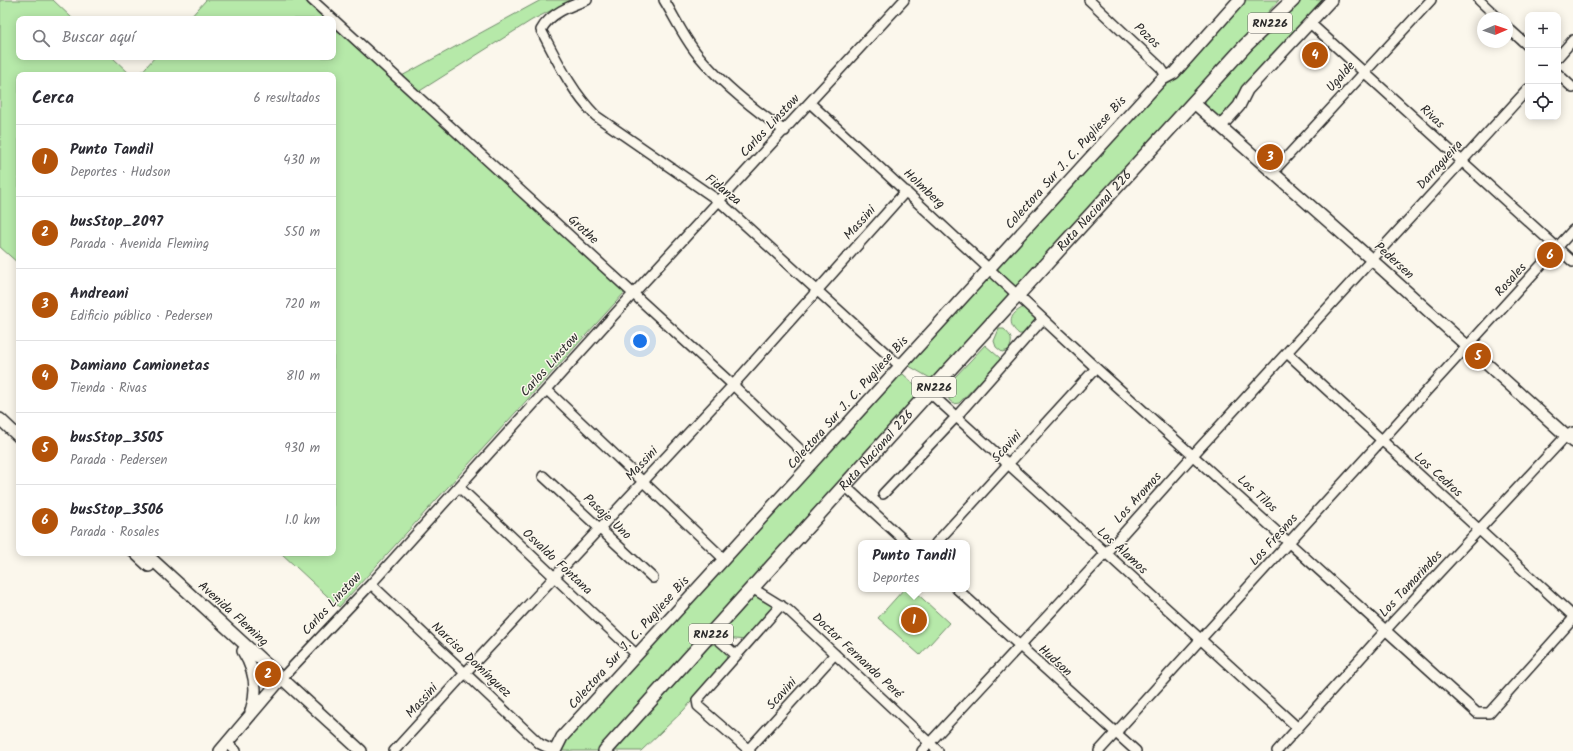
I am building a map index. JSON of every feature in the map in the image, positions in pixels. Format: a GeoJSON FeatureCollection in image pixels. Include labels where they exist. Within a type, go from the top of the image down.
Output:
{"type":"FeatureCollection","features":[{"type":"Feature","properties":{"kind":"highway","name":"Ruta Nacional 226"},"geometry":{"type":"LineString","coordinates":[[1246,46],[1282,0]]}},
{"type":"Feature","properties":{"kind":"highway","name":"Ruta Nacional 226"},"geometry":{"type":"LineString","coordinates":[[605,751],[929,392],[1246,46],[1293,0]]}},
{"type":"Feature","properties":{"kind":"main road","name":"Colectora Sur J. C. Pugliese Bis"},"geometry":{"type":"LineString","coordinates":[[555,751],[562,737],[989,268],[1165,77],[1174,73],[1239,0]]}},
{"type":"Feature","properties":{"kind":"main road"},"geometry":{"type":"LineString","coordinates":[[1220,126],[1239,106],[1247,90],[1331,0]]}},
{"type":"Feature","properties":{"kind":"main road","name":"Pedersen"},"geometry":{"type":"LineString","coordinates":[[1194,103],[1571,437]]}},
{"type":"Feature","properties":{"kind":"main road"},"geometry":{"type":"LineString","coordinates":[[0,419],[16,434]]}},
{"type":"Feature","properties":{"kind":"main road"},"geometry":{"type":"LineString","coordinates":[[0,429],[16,444]]}},
{"type":"Feature","properties":{"kind":"main road","name":"Avenida Fleming"},"geometry":{"type":"LineString","coordinates":[[138,556],[268,674],[281,679]]}},
{"type":"Feature","properties":{"kind":"main road","name":"Avenida Fleming"},"geometry":{"type":"LineString","coordinates":[[148,556],[274,670],[281,679]]}},
{"type":"Feature","properties":{"kind":"main road"},"geometry":{"type":"LineString","coordinates":[[243,651],[251,665],[255,681],[255,696],[250,716]]}},
{"type":"Feature","properties":{"kind":"main road"},"geometry":{"type":"LineString","coordinates":[[281,679],[361,751]]}},
{"type":"Feature","properties":{"kind":"main road","name":"Carlos Linstow"},"geometry":{"type":"LineString","coordinates":[[223,747],[281,679]]}},
{"type":"Feature","properties":{"kind":"street","name":"Grothe"},"geometry":{"type":"LineString","coordinates":[[312,0],[330,16]]}},
{"type":"Feature","properties":{"kind":"street","name":"Fidanza"},"geometry":{"type":"LineString","coordinates":[[587,0],[568,7],[546,22],[541,30],[566,78],[586,106],[596,116],[719,201],[900,366]]}},
{"type":"Feature","properties":{"kind":"street"},"geometry":{"type":"LineString","coordinates":[[664,0],[697,54],[711,70],[757,112],[784,131]]}},
{"type":"Feature","properties":{"kind":"street","name":"Carlos Linstow"},"geometry":{"type":"LineString","coordinates":[[281,679],[371,584],[633,294],[904,0]]}},
{"type":"Feature","properties":{"kind":"street","name":"Pozos"},"geometry":{"type":"LineString","coordinates":[[1089,0],[1161,68],[1165,74],[1165,77]]}},
{"type":"Feature","properties":{"kind":"street","name":"Ugalde"},"geometry":{"type":"LineString","coordinates":[[1272,173],[1364,71],[1431,0]]}},
{"type":"Feature","properties":{"kind":"street"},"geometry":{"type":"LineString","coordinates":[[1479,0],[1492,12]]}},
{"type":"Feature","properties":{"kind":"street","name":"Grothe"},"geometry":{"type":"LineString","coordinates":[[336,22],[733,385],[813,462]]}},
{"type":"Feature","properties":{"kind":"street","name":"Rivas"},"geometry":{"type":"LineString","coordinates":[[1310,23],[1573,262]]}},
{"type":"Feature","properties":{"kind":"street"},"geometry":{"type":"LineString","coordinates":[[1513,32],[1525,43]]}},
{"type":"Feature","properties":{"kind":"street"},"geometry":{"type":"LineString","coordinates":[[1561,54],[1573,40]]}},
{"type":"Feature","properties":{"kind":"street"},"geometry":{"type":"LineString","coordinates":[[1561,77],[1573,88]]}},
{"type":"Feature","properties":{"kind":"street","name":"Darragueira"},"geometry":{"type":"LineString","coordinates":[[1372,260],[1525,92]]}},
{"type":"Feature","properties":{"kind":"street","name":"Holmberg"},"geometry":{"type":"LineString","coordinates":[[810,103],[1019,295]]}},
{"type":"Feature","properties":{"kind":"street","name":"Massini"},"geometry":{"type":"LineString","coordinates":[[394,751],[733,385],[906,191]]}},
{"type":"Feature","properties":{"kind":"street","name":"Rosales"},"geometry":{"type":"LineString","coordinates":[[1469,347],[1573,230]]}},
{"type":"Feature","properties":{"kind":"street","name":"Los Aromos"},"geometry":{"type":"LineString","coordinates":[[922,751],[1106,554],[1194,454],[1372,260]]}},
{"type":"Feature","properties":{"kind":"street","name":"Los Tilos"},"geometry":{"type":"LineString","coordinates":[[1019,295],[1096,368],[1194,454],[1477,713],[1489,713],[1573,619]]}},
{"type":"Feature","properties":{"kind":"street"},"geometry":{"type":"LineString","coordinates":[[883,494],[956,417],[1043,319]]}},
{"type":"Feature","properties":{"kind":"street","name":"Los Fresnos"},"geometry":{"type":"LineString","coordinates":[[1099,751],[1469,347]]}},
{"type":"Feature","properties":{"kind":"street","name":"Los Cedros"},"geometry":{"type":"LineString","coordinates":[[1287,353],[1573,616]]}},
{"type":"Feature","properties":{"kind":"street","name":"Scavini"},"geometry":{"type":"LineString","coordinates":[[939,540],[1009,466],[1096,368]]}},
{"type":"Feature","properties":{"kind":"street"},"geometry":{"type":"LineString","coordinates":[[547,390],[724,559]]}},
{"type":"Feature","properties":{"kind":"street","name":"Los Álamos"},"geometry":{"type":"LineString","coordinates":[[929,392],[1298,728]]}},
{"type":"Feature","properties":{"kind":"street","name":"Los Tamarindos"},"geometry":{"type":"LineString","coordinates":[[1277,751],[1479,530],[1571,437]]}},
{"type":"Feature","properties":{"kind":"street","name":"Pasaje Uno"},"geometry":{"type":"LineString","coordinates":[[543,476],[653,578]]}},
{"type":"Feature","properties":{"kind":"street"},"geometry":{"type":"LineString","coordinates":[[845,486],[904,540]]}},
{"type":"Feature","properties":{"kind":"street","name":"Osvaldo Fontana"},"geometry":{"type":"LineString","coordinates":[[459,487],[637,656]]}},
{"type":"Feature","properties":{"kind":"street","name":"Narciso Domínguez"},"geometry":{"type":"LineString","coordinates":[[371,584],[466,672],[540,744],[555,751]]}},
{"type":"Feature","properties":{"kind":"street","name":"Doctor Fernando Peré"},"geometry":{"type":"LineString","coordinates":[[752,588],[788,610],[938,751]]}},
{"type":"Feature","properties":{"kind":"street","name":"Hudson"},"geometry":{"type":"LineString","coordinates":[[960,592],[1136,751]]}},
{"type":"Feature","properties":{"kind":"street"},"geometry":{"type":"LineString","coordinates":[[748,751],[698,706],[697,700],[781,605]]}},
{"type":"Feature","properties":{"kind":"street"},"geometry":{"type":"LineString","coordinates":[[711,633],[736,656]]}},
{"type":"Feature","properties":{"kind":"street","name":"Scavini"},"geometry":{"type":"LineString","coordinates":[[748,751],[835,654]]}},
{"type":"Feature","properties":{"kind":"street"},"geometry":{"type":"LineString","coordinates":[[223,747],[236,751]]}},
{"type":"Feature","properties":{"kind":"green space"},"geometry":{"type":"Polygon","coordinates":[[[0,0],[53,0],[70,16],[16,16],[16,60],[115,60],[128,72],[16,72],[16,261],[0,247],[0,0]]]}},
{"type":"Feature","properties":{"kind":"green space"},"geometry":{"type":"Polygon","coordinates":[[[206,0],[304,0],[322,16],[192,16],[206,0]]]}},
{"type":"Feature","properties":{"kind":"green space"},"geometry":{"type":"Polygon","coordinates":[[[541,0],[572,0],[532,20],[415,94],[398,78],[541,0]]]}},
{"type":"Feature","properties":{"kind":"green space"},"geometry":{"type":"Polygon","coordinates":[[[1244,0],[1279,0],[1017,287],[1015,286],[998,270],[997,266],[1162,84],[1244,0]]]}},
{"type":"Feature","properties":{"kind":"green space"},"geometry":{"type":"Polygon","coordinates":[[[1297,0],[1328,0],[1220,119],[1206,108],[1205,100],[1207,96],[1297,0]]]}},
{"type":"Feature","properties":{"kind":"green space"},"geometry":{"type":"Polygon","coordinates":[[[336,29],[625,292],[339,607],[284,556],[336,556],[336,72],[142,72],[152,60],[336,60],[336,29]]]}},
{"type":"Feature","properties":{"kind":"green space"},"geometry":{"type":"Polygon","coordinates":[[[990,274],[1008,288],[1009,297],[939,376],[930,378],[909,366],[990,274]]]}},
{"type":"Feature","properties":{"kind":"green space"},"geometry":{"type":"Polygon","coordinates":[[[1024,307],[1039,318],[1024,334],[1019,334],[1013,327],[1011,319],[1015,313],[1024,307]]]}},
{"type":"Feature","properties":{"kind":"green space"},"geometry":{"type":"Polygon","coordinates":[[[999,329],[1004,329],[1009,334],[1011,344],[1009,350],[1002,352],[996,347],[994,341],[999,329]]]}},
{"type":"Feature","properties":{"kind":"green space"},"geometry":{"type":"Polygon","coordinates":[[[985,345],[1000,358],[1000,361],[959,403],[954,404],[949,400],[949,389],[955,377],[985,345]]]}},
{"type":"Feature","properties":{"kind":"green space"},"geometry":{"type":"Polygon","coordinates":[[[903,374],[923,392],[600,751],[561,751],[562,743],[899,375],[903,374]]]}},
{"type":"Feature","properties":{"kind":"green space"},"geometry":{"type":"Polygon","coordinates":[[[901,592],[915,592],[949,623],[920,655],[878,618],[901,592]]]}},
{"type":"Feature","properties":{"kind":"green space"},"geometry":{"type":"Polygon","coordinates":[[[754,597],[762,597],[774,609],[746,640],[725,638],[725,629],[754,597]]]}},
{"type":"Feature","properties":{"kind":"green space"},"geometry":{"type":"Polygon","coordinates":[[[715,644],[721,646],[725,650],[727,655],[726,662],[683,711],[641,751],[614,751],[705,651],[711,645],[715,644]]]}},
{"type":"Feature","properties":{"kind":"place","name":"Damiano Camionetas"},"geometry":{"type":"Point","coordinates":[1315,55]}},
{"type":"Feature","properties":{"kind":"place","name":"Andreani"},"geometry":{"type":"Point","coordinates":[1270,157]}},
{"type":"Feature","properties":{"kind":"place","name":"busStop_3506"},"geometry":{"type":"Point","coordinates":[1550,255]}},
{"type":"Feature","properties":{"kind":"place","name":"busStop_3505"},"geometry":{"type":"Point","coordinates":[1478,356]}},
{"type":"Feature","properties":{"kind":"place","name":"Punto Tandil"},"geometry":{"type":"Point","coordinates":[914,620]}},
{"type":"Feature","properties":{"kind":"place","name":"busStop_2097"},"geometry":{"type":"Point","coordinates":[268,674]}}]}
